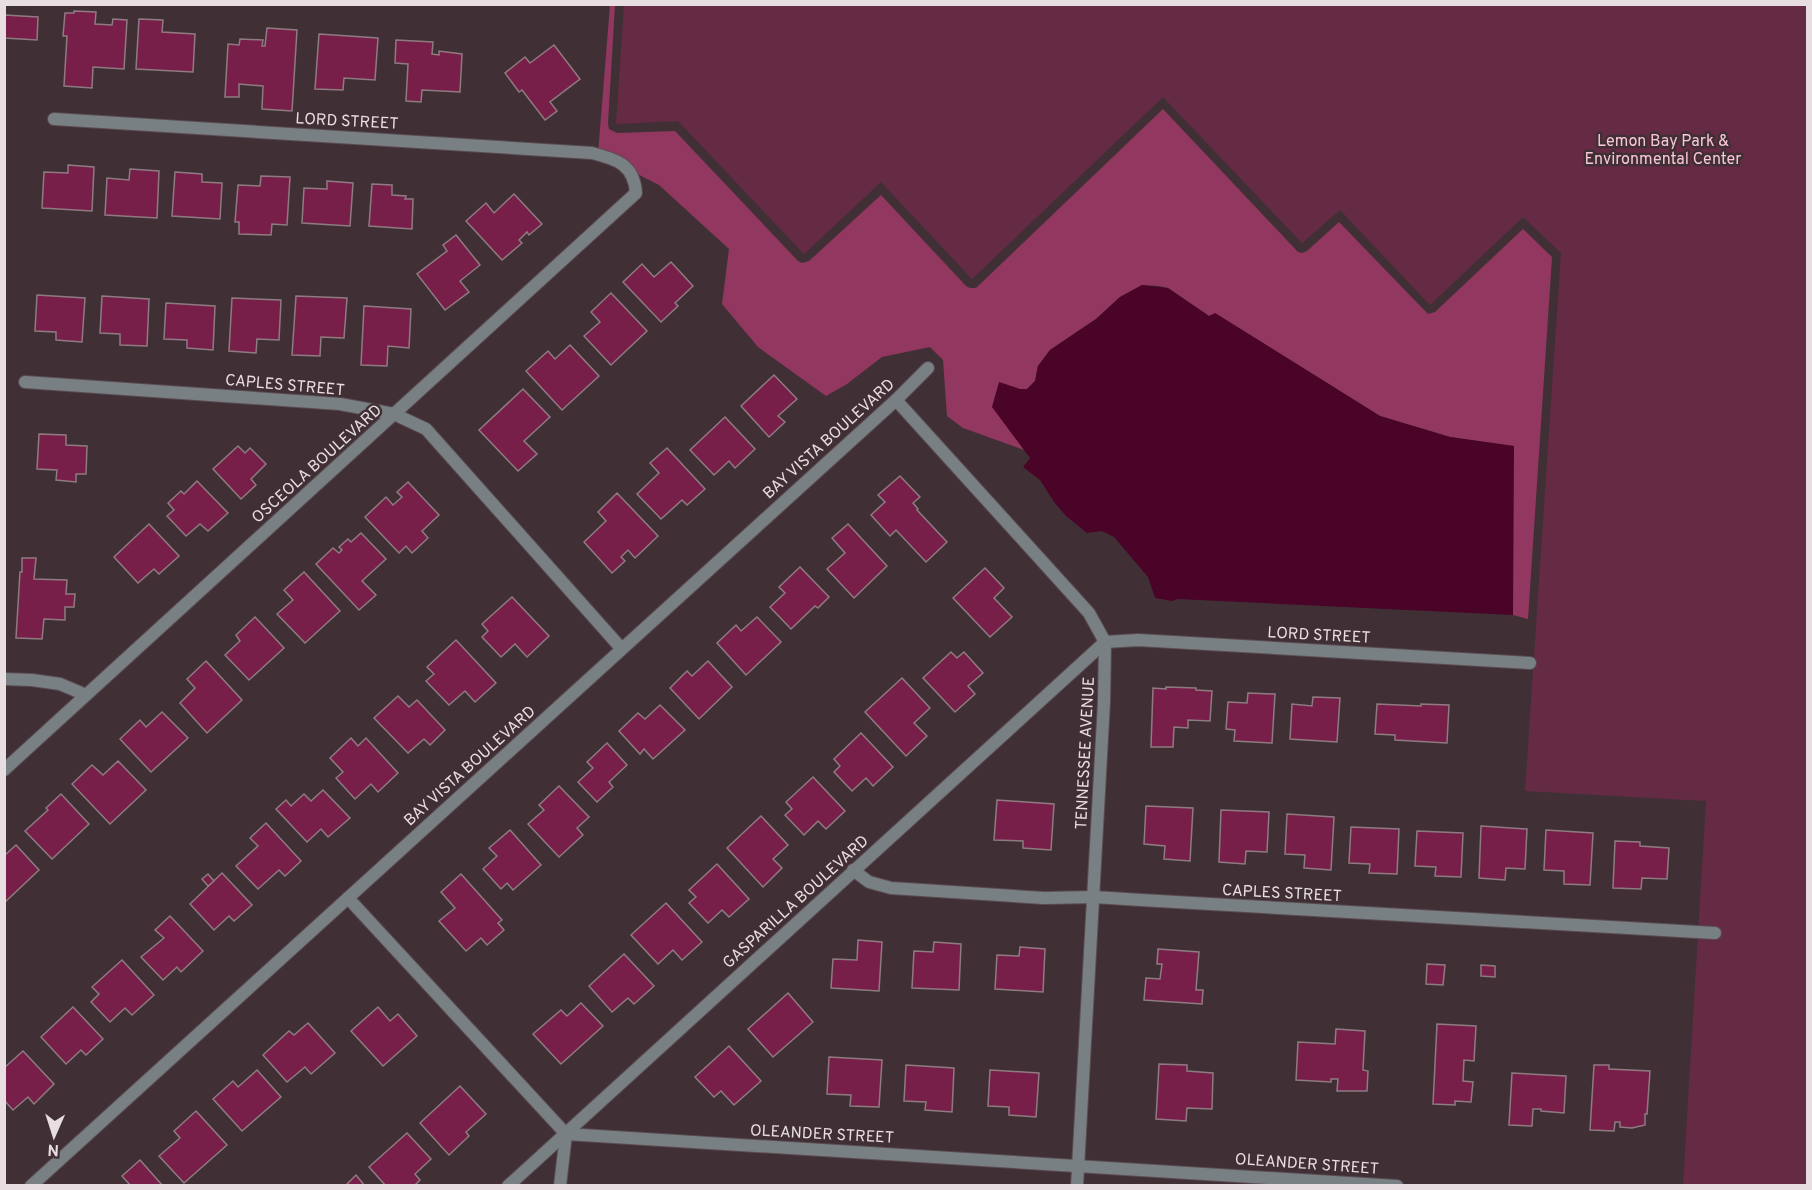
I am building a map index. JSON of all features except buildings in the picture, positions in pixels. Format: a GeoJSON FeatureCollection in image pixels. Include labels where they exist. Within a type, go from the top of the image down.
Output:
{"type":"FeatureCollection","features":[{"type":"Feature","properties":{"kind":"street","name":"LORD STREET"},"geometry":{"type":"LineString","coordinates":[[54,119],[577,151],[611,158],[621,163],[632,174]]}},
{"type":"Feature","properties":{"kind":"street","name":"OSCEOLA BOULEVARD"},"geometry":{"type":"LineString","coordinates":[[4,770],[628,201],[636,193],[632,174]]}},
{"type":"Feature","properties":{"kind":"street","name":"BAY VISTA BOULEVARD"},"geometry":{"type":"LineString","coordinates":[[31,1185],[896,400],[927,368]]}},
{"type":"Feature","properties":{"kind":"street","name":"CAPLES STREET"},"geometry":{"type":"LineString","coordinates":[[25,382],[340,404],[394,414],[426,429],[621,648]]}},
{"type":"Feature","properties":{"kind":"street","name":"TENNESSEE AVENUE"},"geometry":{"type":"LineString","coordinates":[[896,400],[1089,613],[1105,642],[1094,897],[1077,1185]]}},
{"type":"Feature","properties":{"kind":"street","name":"LORD STREET"},"geometry":{"type":"LineString","coordinates":[[1105,642],[1138,640],[1530,663]]}},
{"type":"Feature","properties":{"kind":"street","name":"GASPARILLA BOULEVARD"},"geometry":{"type":"LineString","coordinates":[[508,1185],[1105,642]]}},
{"type":"Feature","properties":{"kind":"street"},"geometry":{"type":"LineString","coordinates":[[4,679],[60,684],[86,695]]}},
{"type":"Feature","properties":{"kind":"street","name":"CAPLES STREET"},"geometry":{"type":"LineString","coordinates":[[853,870],[869,882],[891,888],[1044,898],[1094,897],[1715,933]]}},
{"type":"Feature","properties":{"kind":"street"},"geometry":{"type":"LineString","coordinates":[[348,898],[566,1134],[560,1185]]}},
{"type":"Feature","properties":{"kind":"street","name":"OLEANDER STREET"},"geometry":{"type":"LineString","coordinates":[[566,1134],[1397,1185]]}},
{"type":"Feature","properties":{"kind":"green space","name":"Lemon Bay Park & Environmental Center"},"geometry":{"type":"Polygon","coordinates":[[[624,5],[1807,5],[1807,1185],[1683,1185],[1706,801],[1525,791],[1561,253],[1523,217],[1430,305],[1340,210],[1302,243],[1163,97],[972,279],[881,182],[804,254],[678,121],[616,124],[624,5]]]}},
{"type":"Feature","properties":{"kind":"shaded area"},"geometry":{"type":"Polygon","coordinates":[[[610,5],[615,5],[609,129],[617,133],[675,131],[802,263],[809,261],[881,195],[966,286],[976,288],[1163,109],[1298,252],[1307,251],[1339,222],[1428,314],[1435,312],[1523,229],[1552,257],[1528,619],[1513,615],[1513,446],[1450,437],[1380,416],[1216,314],[1209,316],[1168,288],[1142,285],[1120,297],[1096,319],[1050,350],[1038,366],[1035,381],[1027,389],[1020,389],[1007,426],[1024,450],[963,428],[947,416],[943,360],[930,347],[882,357],[847,384],[826,396],[758,347],[722,304],[729,249],[659,185],[598,154],[610,5]]]}},
{"type":"Feature","properties":{"kind":"shaded area"},"geometry":{"type":"Polygon","coordinates":[[[1142,285],[1168,288],[1209,316],[1215,313],[1380,416],[1450,437],[1514,446],[1513,615],[1178,599],[1172,601],[1155,598],[1148,577],[1114,537],[1102,531],[1087,533],[1066,516],[1040,480],[1023,467],[1030,458],[992,407],[999,382],[1027,389],[1035,381],[1038,366],[1050,350],[1096,319],[1120,297],[1142,285]]]}}]}
